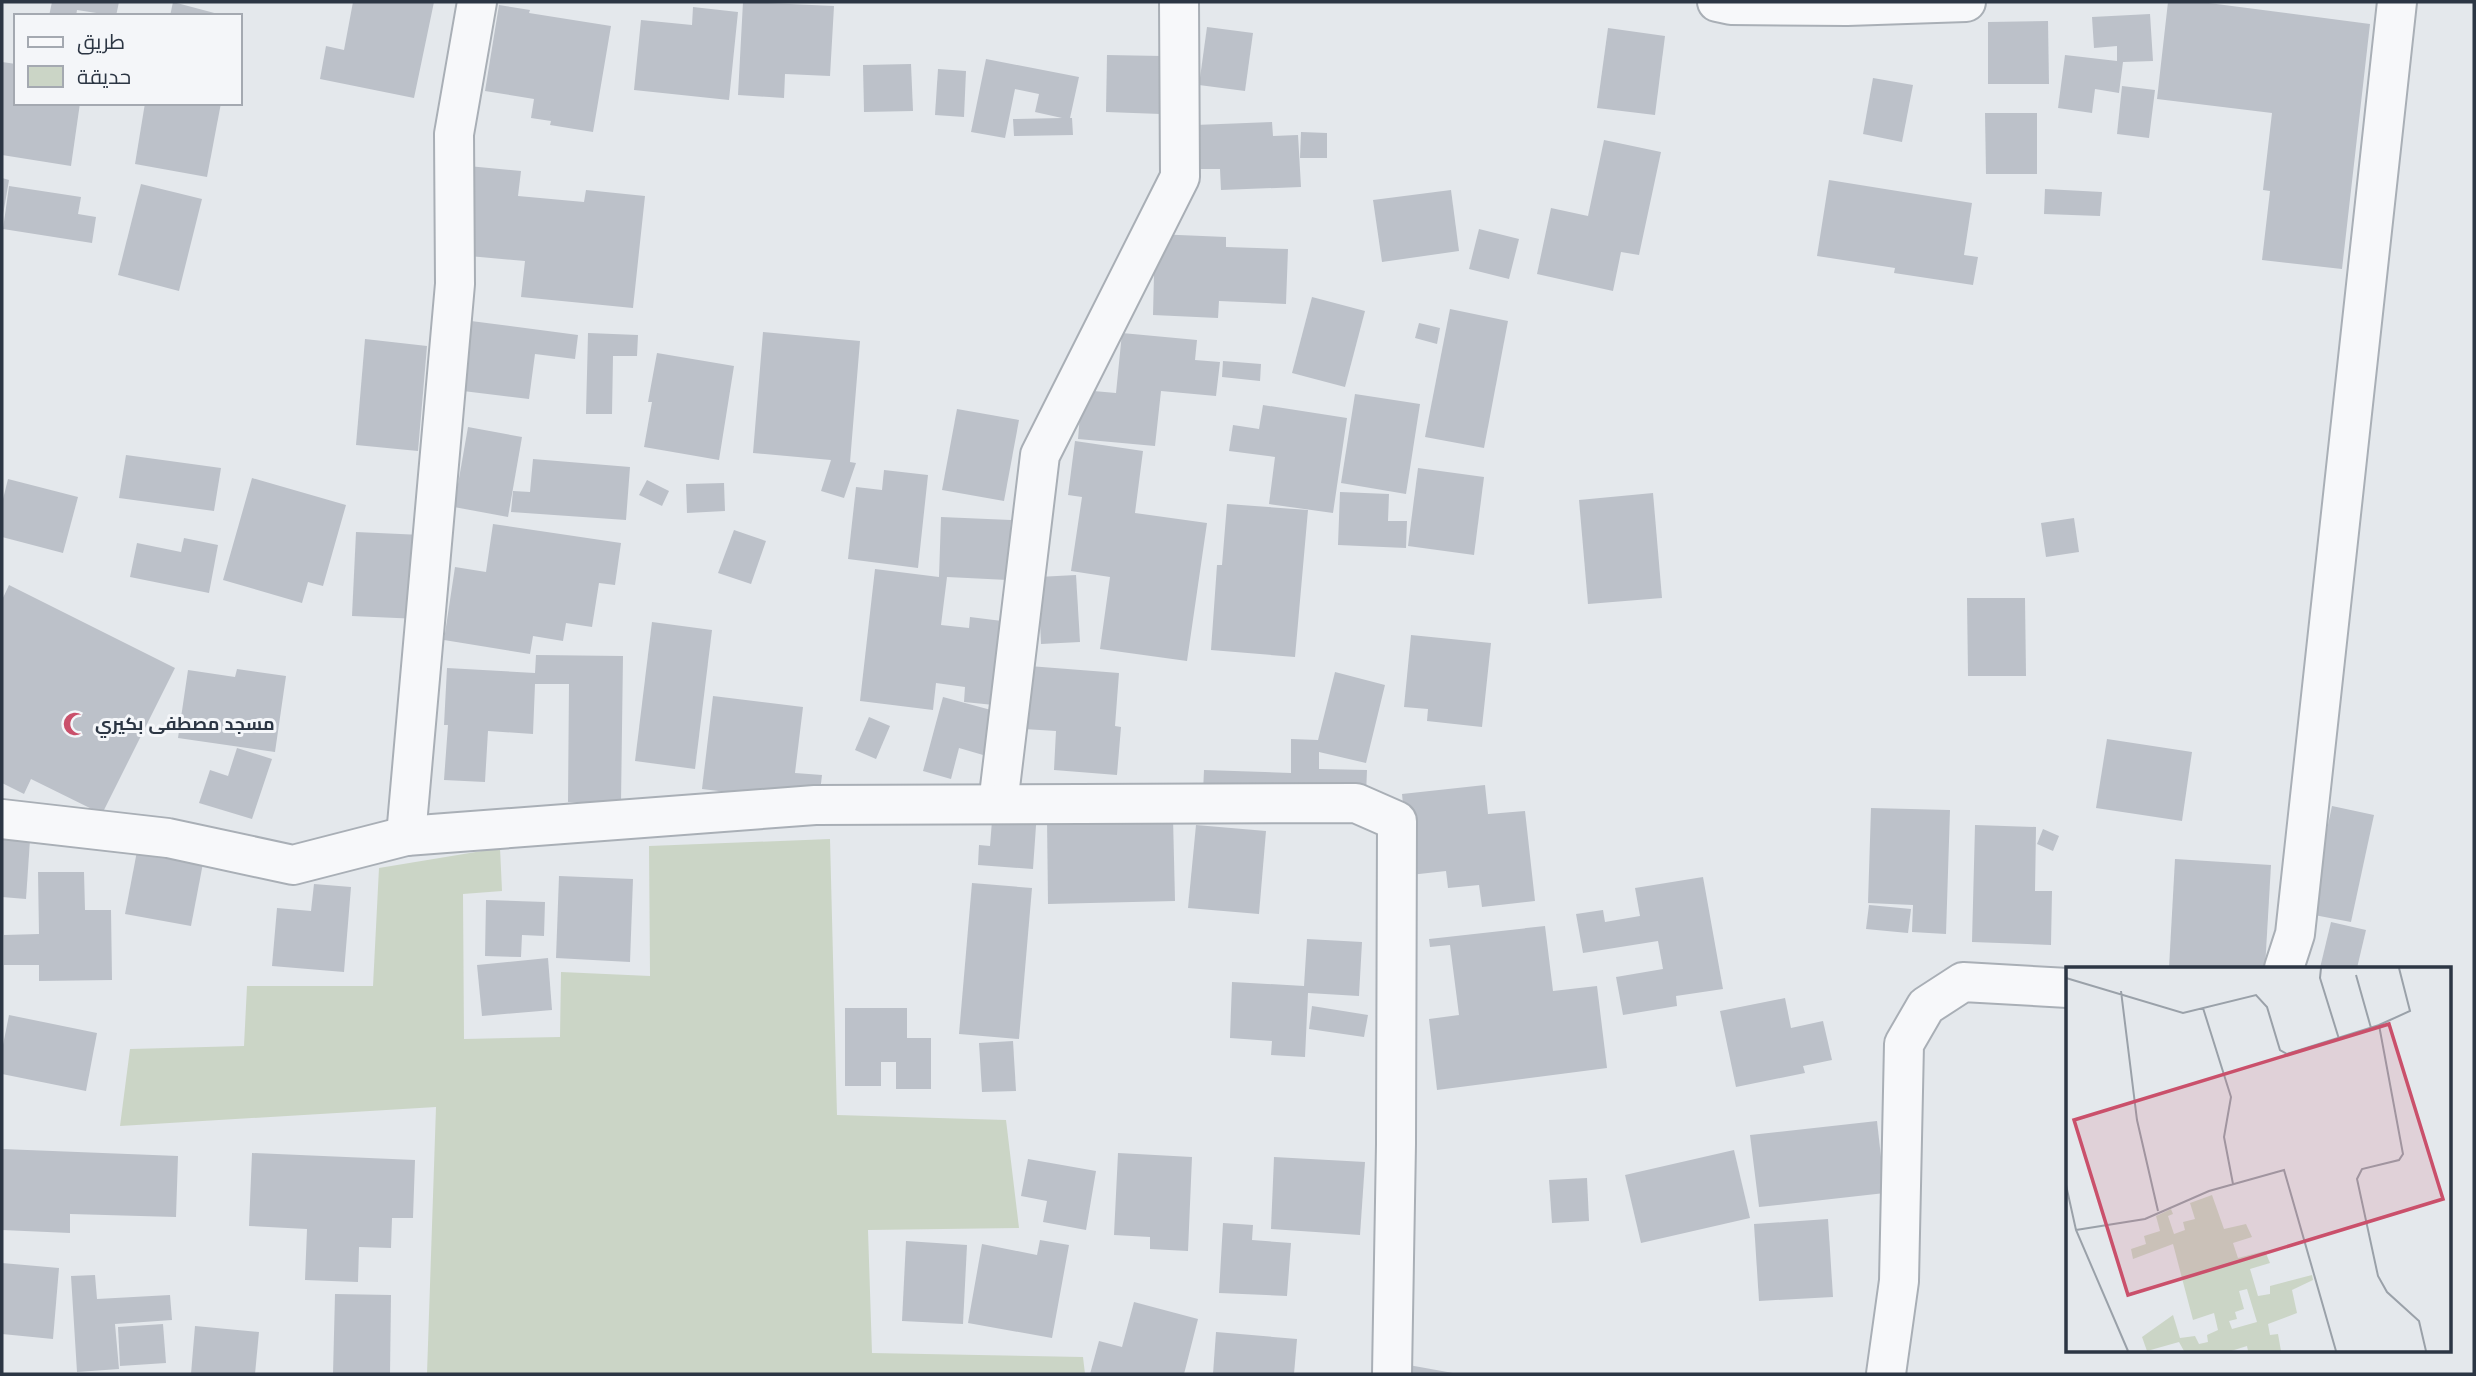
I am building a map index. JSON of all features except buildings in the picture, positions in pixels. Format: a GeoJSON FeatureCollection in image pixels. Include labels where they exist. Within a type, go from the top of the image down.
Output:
{"type":"FeatureCollection","features":[{"type":"Feature","properties":{"kind":"street"},"geometry":{"type":"LineString","coordinates":[[406,836],[455,284],[454,134],[477,2]]}},
{"type":"Feature","properties":{"kind":"street"},"geometry":{"type":"LineString","coordinates":[[999,804],[1040,455],[1180,177],[1179,2]]}},
{"type":"Feature","properties":{"kind":"street"},"geometry":{"type":"LineString","coordinates":[[1717,2],[1731,5],[1847,6],[1966,2]]}},
{"type":"Feature","properties":{"kind":"street"},"geometry":{"type":"LineString","coordinates":[[2284,967],[2295,934],[2397,2]]}},
{"type":"Feature","properties":{"kind":"street"},"geometry":{"type":"LineString","coordinates":[[2,819],[168,838],[293,865],[406,836],[816,805],[1356,803],[1396,821],[1396,1144],[1392,1374]]}},
{"type":"Feature","properties":{"kind":"street"},"geometry":{"type":"LineString","coordinates":[[1886,1374],[1899,1281],[1904,1044],[1926,1006],[1964,982],[2066,988]]}},
{"type":"Feature","properties":{"kind":"green space"},"geometry":{"type":"Polygon","coordinates":[[[830,839],[837,1115],[1006,1120],[1019,1228],[868,1230],[872,1353],[1083,1357],[1085,1374],[427,1374],[436,1107],[120,1126],[130,1049],[244,1046],[247,986],[373,986],[379,868],[500,848],[502,891],[463,894],[464,1039],[560,1037],[561,972],[650,976],[649,846],[830,839]]]}},
{"type":"Feature","properties":{"kind":"place","name":"مسجد مصطفى بكيري"},"geometry":{"type":"Point","coordinates":[75,724]}}]}
